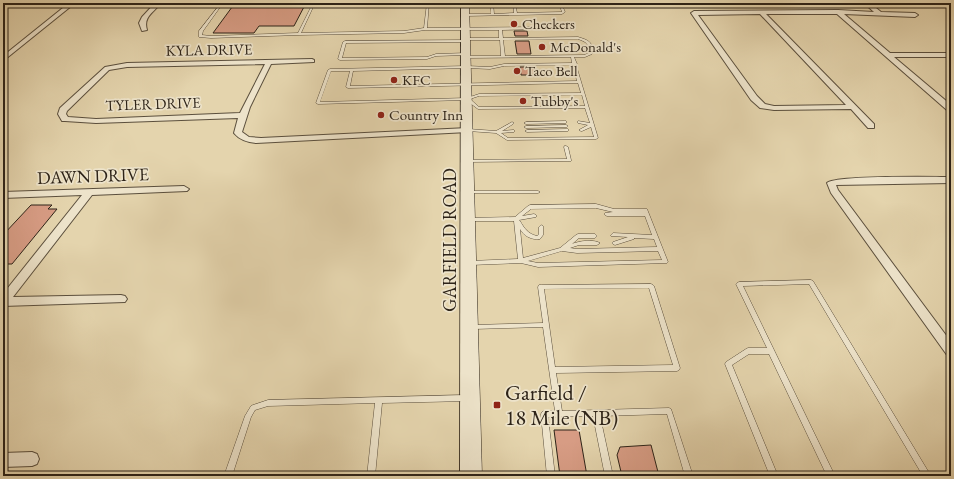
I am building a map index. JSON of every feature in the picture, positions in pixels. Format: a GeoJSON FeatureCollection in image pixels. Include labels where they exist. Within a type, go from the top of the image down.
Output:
{"type":"FeatureCollection","features":[{"type":"Feature","properties":{"kind":"main road","name":"GARFIELD ROAD"},"geometry":{"type":"LineString","coordinates":[[466,38],[471,476]]}},
{"type":"Feature","properties":{"kind":"street"},"geometry":{"type":"LineString","coordinates":[[3,59],[72,3]]}},
{"type":"Feature","properties":{"kind":"street"},"geometry":{"type":"LineString","coordinates":[[144,30],[142,23],[144,18],[158,3]]}},
{"type":"Feature","properties":{"kind":"street"},"geometry":{"type":"LineString","coordinates":[[867,3],[880,14]]}},
{"type":"Feature","properties":{"kind":"street"},"geometry":{"type":"LineString","coordinates":[[854,107],[774,108],[763,106],[757,102],[694,13],[721,10],[761,12],[806,10],[915,15]]}},
{"type":"Feature","properties":{"kind":"street"},"geometry":{"type":"LineString","coordinates":[[761,12],[871,126]]}},
{"type":"Feature","properties":{"kind":"street"},"geometry":{"type":"LineString","coordinates":[[838,12],[949,106]]}},
{"type":"Feature","properties":{"kind":"street"},"geometry":{"type":"LineString","coordinates":[[888,55],[951,55]]}},
{"type":"Feature","properties":{"kind":"street","name":"KYLA DRIVE"},"geometry":{"type":"LineString","coordinates":[[65,119],[62,114],[63,110],[107,68],[127,65],[312,61]]}},
{"type":"Feature","properties":{"kind":"street"},"geometry":{"type":"LineString","coordinates":[[269,62],[243,115],[238,133],[241,137],[250,140],[276,140],[468,130]]}},
{"type":"Feature","properties":{"kind":"street","name":"TYLER DRIVE"},"geometry":{"type":"LineString","coordinates":[[65,119],[96,121],[243,115]]}},
{"type":"Feature","properties":{"kind":"street"},"geometry":{"type":"LineString","coordinates":[[951,180],[851,181],[831,183],[834,191],[951,351]]}},
{"type":"Feature","properties":{"kind":"street","name":"DAWN DRIVE"},"geometry":{"type":"LineString","coordinates":[[3,195],[184,190]]}},
{"type":"Feature","properties":{"kind":"street"},"geometry":{"type":"LineString","coordinates":[[3,302],[89,192]]}},
{"type":"Feature","properties":{"kind":"street"},"geometry":{"type":"LineString","coordinates":[[3,302],[121,299]]}},
{"type":"Feature","properties":{"kind":"street"},"geometry":{"type":"LineString","coordinates":[[3,460],[32,459]]}},
{"type":"Feature","properties":{"kind":"lane"},"geometry":{"type":"LineString","coordinates":[[222,3],[201,31],[200,36],[211,37],[404,32],[425,29],[466,38],[503,57],[585,56],[591,53],[591,47],[587,41],[578,38],[466,38],[345,42],[340,59],[427,58],[436,55],[466,38],[493,15],[562,13],[564,12],[560,3]]}},
{"type":"Feature","properties":{"kind":"lane"},"geometry":{"type":"LineString","coordinates":[[299,34],[314,3]]}},
{"type":"Feature","properties":{"kind":"lane"},"geometry":{"type":"LineString","coordinates":[[425,29],[428,3]]}},
{"type":"Feature","properties":{"kind":"lane"},"geometry":{"type":"LineString","coordinates":[[492,3],[493,15]]}},
{"type":"Feature","properties":{"kind":"lane"},"geometry":{"type":"LineString","coordinates":[[514,3],[516,14]]}},
{"type":"Feature","properties":{"kind":"lane"},"geometry":{"type":"LineString","coordinates":[[545,28],[500,29],[352,69],[330,70],[318,103],[467,92],[490,82],[580,82]]}},
{"type":"Feature","properties":{"kind":"lane"},"geometry":{"type":"LineString","coordinates":[[500,29],[503,57]]}},
{"type":"Feature","properties":{"kind":"lane"},"geometry":{"type":"LineString","coordinates":[[466,38],[490,68],[504,65],[575,64]]}},
{"type":"Feature","properties":{"kind":"lane"},"geometry":{"type":"LineString","coordinates":[[497,132],[507,139],[596,138],[572,56]]}},
{"type":"Feature","properties":{"kind":"lane"},"geometry":{"type":"LineString","coordinates":[[352,69],[348,88],[467,92],[479,95],[583,94]]}},
{"type":"Feature","properties":{"kind":"lane"},"geometry":{"type":"LineString","coordinates":[[467,92],[478,108],[587,107]]}},
{"type":"Feature","properties":{"kind":"lane"},"geometry":{"type":"LineString","coordinates":[[592,125],[580,126],[592,125]]}},
{"type":"Feature","properties":{"kind":"lane"},"geometry":{"type":"LineString","coordinates":[[526,127],[566,126],[526,127]]}},
{"type":"Feature","properties":{"kind":"lane"},"geometry":{"type":"LineString","coordinates":[[468,130],[497,132],[512,127],[497,132]]}},
{"type":"Feature","properties":{"kind":"lane"},"geometry":{"type":"LineString","coordinates":[[468,162],[569,160],[566,147]]}},
{"type":"Feature","properties":{"kind":"lane"},"geometry":{"type":"LineString","coordinates":[[468,192],[538,192]]}},
{"type":"Feature","properties":{"kind":"lane"},"geometry":{"type":"LineString","coordinates":[[469,263],[521,262],[538,265],[665,262],[645,210],[614,211],[596,206],[530,207],[516,219]]}},
{"type":"Feature","properties":{"kind":"lane"},"geometry":{"type":"LineString","coordinates":[[607,214],[647,214]]}},
{"type":"Feature","properties":{"kind":"lane"},"geometry":{"type":"LineString","coordinates":[[468,219],[516,219],[534,216]]}},
{"type":"Feature","properties":{"kind":"lane"},"geometry":{"type":"LineString","coordinates":[[516,219],[524,233],[530,237],[538,238],[541,236],[541,227]]}},
{"type":"Feature","properties":{"kind":"lane"},"geometry":{"type":"LineString","coordinates":[[516,219],[521,262]]}},
{"type":"Feature","properties":{"kind":"lane"},"geometry":{"type":"LineString","coordinates":[[562,249],[578,236],[595,236]]}},
{"type":"Feature","properties":{"kind":"lane"},"geometry":{"type":"LineString","coordinates":[[613,236],[655,237]]}},
{"type":"Feature","properties":{"kind":"lane"},"geometry":{"type":"LineString","coordinates":[[615,243],[635,237]]}},
{"type":"Feature","properties":{"kind":"lane"},"geometry":{"type":"LineString","coordinates":[[521,262],[579,243],[597,243]]}},
{"type":"Feature","properties":{"kind":"lane"},"geometry":{"type":"LineString","coordinates":[[562,249],[578,251],[660,249]]}},
{"type":"Feature","properties":{"kind":"lane"},"geometry":{"type":"LineString","coordinates":[[831,476],[739,284],[811,282],[927,476]]}},
{"type":"Feature","properties":{"kind":"lane"},"geometry":{"type":"LineString","coordinates":[[553,370],[677,368],[651,286],[541,287],[558,414]]}},
{"type":"Feature","properties":{"kind":"lane"},"geometry":{"type":"LineString","coordinates":[[469,328],[546,325]]}},
{"type":"Feature","properties":{"kind":"lane"},"geometry":{"type":"LineString","coordinates":[[771,351],[748,351],[728,364],[774,476]]}},
{"type":"Feature","properties":{"kind":"lane"},"geometry":{"type":"LineString","coordinates":[[228,476],[248,416],[253,408],[261,404],[470,398]]}},
{"type":"Feature","properties":{"kind":"lane"},"geometry":{"type":"LineString","coordinates":[[371,476],[379,400]]}},
{"type":"Feature","properties":{"kind":"lane"},"geometry":{"type":"LineString","coordinates":[[551,476],[544,414],[669,411],[689,476]]}},
{"type":"Feature","properties":{"kind":"lane"},"geometry":{"type":"LineString","coordinates":[[596,413],[609,476]]}},
{"type":"Feature","properties":{"kind":"building"},"geometry":{"type":"Polygon","coordinates":[[[235,3],[306,3],[294,26],[259,26],[254,33],[213,33],[235,3]]]}},
{"type":"Feature","properties":{"kind":"building"},"geometry":{"type":"Polygon","coordinates":[[[514,31],[527,31],[528,36],[515,36],[514,31]]]}},
{"type":"Feature","properties":{"kind":"building"},"geometry":{"type":"Polygon","coordinates":[[[515,41],[529,41],[531,54],[517,54],[515,41]]]}},
{"type":"Feature","properties":{"kind":"building"},"geometry":{"type":"Polygon","coordinates":[[[520,67],[533,67],[535,75],[521,75],[520,67]]]}},
{"type":"Feature","properties":{"kind":"building"},"geometry":{"type":"Polygon","coordinates":[[[31,205],[52,205],[48,209],[57,209],[12,264],[3,264],[3,235],[31,205]]]}},
{"type":"Feature","properties":{"kind":"building"},"geometry":{"type":"Polygon","coordinates":[[[554,430],[579,430],[587,476],[560,476],[554,430]]]}},
{"type":"Feature","properties":{"kind":"building"},"geometry":{"type":"Polygon","coordinates":[[[651,445],[659,476],[622,476],[617,455],[620,447],[651,445]]]}},
{"type":"Feature","properties":{"kind":"place","name":"Checkers"},"geometry":{"type":"Point","coordinates":[514,24]}},
{"type":"Feature","properties":{"kind":"place","name":"McDonald's"},"geometry":{"type":"Point","coordinates":[542,47]}},
{"type":"Feature","properties":{"kind":"place","name":"Taco Bell"},"geometry":{"type":"Point","coordinates":[517,71]}},
{"type":"Feature","properties":{"kind":"place","name":"KFC"},"geometry":{"type":"Point","coordinates":[394,80]}},
{"type":"Feature","properties":{"kind":"place","name":"Tubby's"},"geometry":{"type":"Point","coordinates":[523,101]}},
{"type":"Feature","properties":{"kind":"place","name":"Country Inn"},"geometry":{"type":"Point","coordinates":[381,115]}},
{"type":"Feature","properties":{"kind":"place","name":"Garfield / 18 Mile (NB)"},"geometry":{"type":"Point","coordinates":[497,405]}}]}
